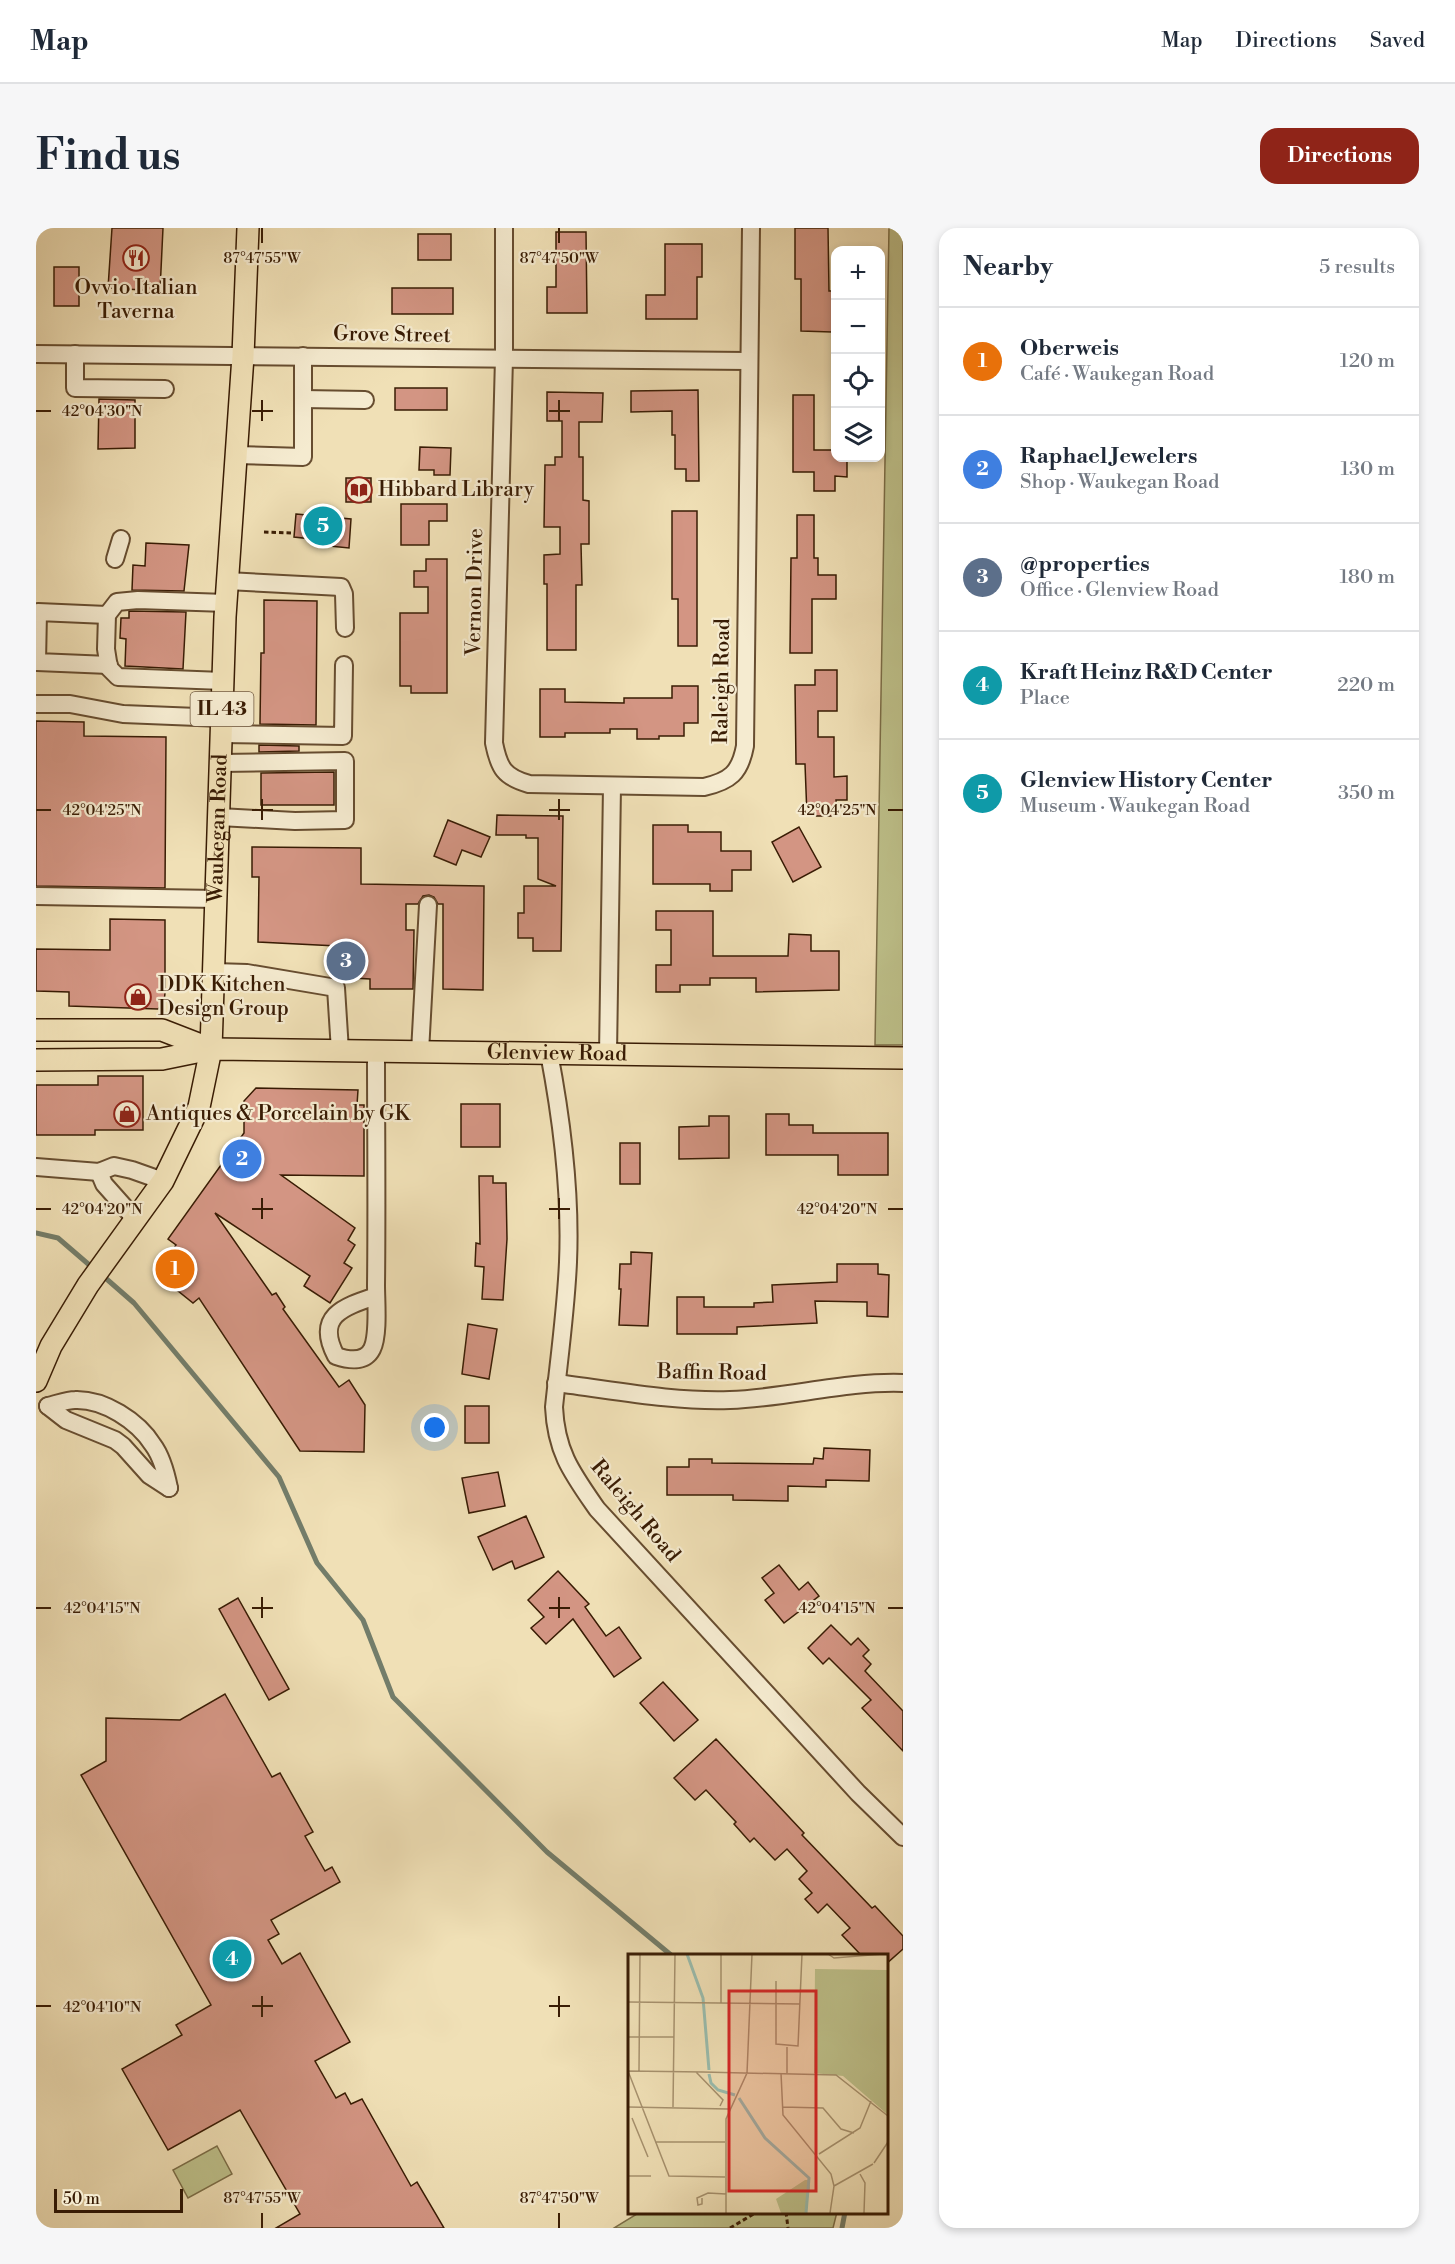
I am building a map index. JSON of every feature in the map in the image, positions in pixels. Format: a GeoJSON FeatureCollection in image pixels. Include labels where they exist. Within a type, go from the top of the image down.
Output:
{"type":"FeatureCollection","features":[{"type":"Feature","properties":{"kind":"main road","name":"Waukegan Road"},"geometry":{"type":"LineString","coordinates":[[36,1381],[51,1346],[88,1285],[163,1181],[200,1107],[212,1049],[226,603],[243,356],[248,228]]}},
{"type":"Feature","properties":{"kind":"main road","name":"Glenview Road"},"geometry":{"type":"LineString","coordinates":[[36,1030],[162,1030],[212,1049]]}},
{"type":"Feature","properties":{"kind":"main road","name":"Glenview Road"},"geometry":{"type":"LineString","coordinates":[[36,1060],[162,1059],[212,1049],[903,1058]]}},
{"type":"Feature","properties":{"kind":"street","name":"Vernon Drive"},"geometry":{"type":"LineString","coordinates":[[504,228],[504,358],[494,732],[497,760],[508,776],[529,784],[612,786]]}},
{"type":"Feature","properties":{"kind":"street","name":"Raleigh Road"},"geometry":{"type":"LineString","coordinates":[[612,786],[704,787],[728,778],[736,772],[742,760],[745,746],[751,228]]}},
{"type":"Feature","properties":{"kind":"street","name":"Grove Street"},"geometry":{"type":"LineString","coordinates":[[36,354],[748,361]]}},
{"type":"Feature","properties":{"kind":"street"},"geometry":{"type":"LineString","coordinates":[[75,354],[75,388],[165,388]]}},
{"type":"Feature","properties":{"kind":"street"},"geometry":{"type":"LineString","coordinates":[[235,455],[303,458],[303,356]]}},
{"type":"Feature","properties":{"kind":"street"},"geometry":{"type":"LineString","coordinates":[[303,399],[365,400]]}},
{"type":"Feature","properties":{"kind":"street"},"geometry":{"type":"LineString","coordinates":[[115,559],[121,539]]}},
{"type":"Feature","properties":{"kind":"street"},"geometry":{"type":"LineString","coordinates":[[227,581],[341,587],[344,594],[345,628]]}},
{"type":"Feature","properties":{"kind":"street"},"geometry":{"type":"LineString","coordinates":[[223,681],[118,677],[109,668],[106,649],[107,615],[117,602],[138,600],[226,603]]}},
{"type":"Feature","properties":{"kind":"street"},"geometry":{"type":"LineString","coordinates":[[107,615],[38,612],[37,662],[109,665]]}},
{"type":"Feature","properties":{"kind":"street"},"geometry":{"type":"LineString","coordinates":[[36,704],[70,704],[123,714],[222,726],[343,736],[344,665]]}},
{"type":"Feature","properties":{"kind":"street"},"geometry":{"type":"LineString","coordinates":[[219,817],[295,821],[345,820],[345,761],[221,763]]}},
{"type":"Feature","properties":{"kind":"street"},"geometry":{"type":"LineString","coordinates":[[608,1054],[612,786]]}},
{"type":"Feature","properties":{"kind":"street"},"geometry":{"type":"LineString","coordinates":[[36,896],[217,899]]}},
{"type":"Feature","properties":{"kind":"street"},"geometry":{"type":"LineString","coordinates":[[420,1052],[428,905]]}},
{"type":"Feature","properties":{"kind":"street"},"geometry":{"type":"LineString","coordinates":[[214,972],[247,973],[336,988],[340,1051]]}},
{"type":"Feature","properties":{"kind":"street"},"geometry":{"type":"LineString","coordinates":[[376,1051],[376,1296]]}},
{"type":"Feature","properties":{"kind":"street","name":"Raleigh Road"},"geometry":{"type":"LineString","coordinates":[[549,1053],[558,1105],[568,1212],[568,1262],[554,1407],[559,1445],[579,1483],[597,1509],[858,1793],[903,1837]]}},
{"type":"Feature","properties":{"kind":"street"},"geometry":{"type":"LineString","coordinates":[[36,1167],[99,1172],[114,1166],[163,1181]]}},
{"type":"Feature","properties":{"kind":"street"},"geometry":{"type":"LineString","coordinates":[[99,1172],[104,1184],[136,1220]]}},
{"type":"Feature","properties":{"kind":"street","name":"Baffin Road"},"geometry":{"type":"LineString","coordinates":[[556,1383],[681,1399],[727,1400],[770,1398],[853,1384],[903,1383]]}},
{"type":"Feature","properties":{"kind":"street"},"geometry":{"type":"LineString","coordinates":[[75,1400],[93,1402],[112,1409],[139,1428],[153,1444],[164,1466],[169,1488],[149,1475],[123,1446],[103,1433],[66,1420],[48,1406],[75,1400]]}},
{"type":"Feature","properties":{"kind":"street"},"geometry":{"type":"LineString","coordinates":[[123,1446],[139,1428]]}},
{"type":"Feature","properties":{"kind":"path"},"geometry":{"type":"LineString","coordinates":[[264,532],[294,533]]}},
{"type":"Feature","properties":{"kind":"path"},"geometry":{"type":"LineString","coordinates":[[730,2228],[754,2213]]}},
{"type":"Feature","properties":{"kind":"path"},"geometry":{"type":"LineString","coordinates":[[786,2213],[788,2228]]}},
{"type":"Feature","properties":{"kind":"green space"},"geometry":{"type":"Polygon","coordinates":[[[889,228],[903,228],[903,1045],[875,1045],[889,228]]]}},
{"type":"Feature","properties":{"kind":"green space"},"geometry":{"type":"Polygon","coordinates":[[[217,2146],[232,2174],[188,2198],[173,2170],[217,2146]]]}},
{"type":"Feature","properties":{"kind":"green space"},"geometry":{"type":"Polygon","coordinates":[[[638,2213],[837,2213],[833,2228],[614,2228],[638,2213]]]}},
{"type":"Feature","properties":{"kind":"building","name":"Ovvio Italian Taverna"},"geometry":{"type":"Polygon","coordinates":[[[112,228],[163,228],[160,291],[108,288],[112,228]]]}},
{"type":"Feature","properties":{"kind":"building"},"geometry":{"type":"Polygon","coordinates":[[[795,228],[828,228],[831,332],[801,331],[801,279],[795,279],[795,228]]]}},
{"type":"Feature","properties":{"kind":"building"},"geometry":{"type":"Polygon","coordinates":[[[556,232],[586,232],[587,313],[547,313],[547,287],[556,287],[556,232]]]}},
{"type":"Feature","properties":{"kind":"building"},"geometry":{"type":"Polygon","coordinates":[[[418,234],[451,234],[451,260],[418,260],[418,234]]]}},
{"type":"Feature","properties":{"kind":"building"},"geometry":{"type":"Polygon","coordinates":[[[665,244],[702,244],[702,277],[697,277],[697,319],[646,319],[646,295],[665,295],[665,244]]]}},
{"type":"Feature","properties":{"kind":"building"},"geometry":{"type":"Polygon","coordinates":[[[54,267],[79,267],[79,306],[54,306],[54,267]]]}},
{"type":"Feature","properties":{"kind":"building"},"geometry":{"type":"Polygon","coordinates":[[[392,288],[453,288],[453,314],[392,314],[392,288]]]}},
{"type":"Feature","properties":{"kind":"building"},"geometry":{"type":"Polygon","coordinates":[[[395,388],[447,388],[447,410],[395,410],[395,388]]]}},
{"type":"Feature","properties":{"kind":"building"},"geometry":{"type":"Polygon","coordinates":[[[698,390],[699,481],[686,481],[686,469],[675,469],[672,411],[631,412],[631,391],[698,390]]]}},
{"type":"Feature","properties":{"kind":"building"},"geometry":{"type":"Polygon","coordinates":[[[547,392],[603,393],[602,422],[579,422],[579,457],[583,457],[583,500],[589,501],[589,544],[581,544],[582,585],[576,585],[576,650],[547,650],[547,584],[544,584],[544,555],[560,554],[560,527],[544,527],[545,465],[555,465],[555,457],[562,457],[562,421],[547,421],[547,392]]]}},
{"type":"Feature","properties":{"kind":"building"},"geometry":{"type":"Polygon","coordinates":[[[793,395],[814,395],[814,450],[831,450],[831,462],[847,462],[847,477],[835,476],[835,491],[814,491],[814,472],[793,472],[793,395]]]}},
{"type":"Feature","properties":{"kind":"building"},"geometry":{"type":"Polygon","coordinates":[[[99,399],[135,400],[135,448],[98,449],[99,399]]]}},
{"type":"Feature","properties":{"kind":"building"},"geometry":{"type":"Polygon","coordinates":[[[420,447],[451,448],[450,475],[434,475],[434,470],[419,470],[420,447]]]}},
{"type":"Feature","properties":{"kind":"building","name":"Hibbard Library"},"geometry":{"type":"Polygon","coordinates":[[[346,478],[371,478],[371,502],[346,502],[346,478]]]}},
{"type":"Feature","properties":{"kind":"building"},"geometry":{"type":"Polygon","coordinates":[[[401,504],[447,504],[447,521],[429,521],[429,545],[401,545],[401,504]]]}},
{"type":"Feature","properties":{"kind":"building"},"geometry":{"type":"Polygon","coordinates":[[[672,511],[697,511],[697,646],[678,646],[678,599],[672,599],[672,511]]]}},
{"type":"Feature","properties":{"kind":"building"},"geometry":{"type":"Polygon","coordinates":[[[296,514],[351,519],[349,548],[320,545],[321,540],[294,537],[296,514]]]}},
{"type":"Feature","properties":{"kind":"building"},"geometry":{"type":"Polygon","coordinates":[[[797,515],[814,515],[814,558],[818,558],[818,575],[836,575],[836,599],[812,599],[812,653],[790,653],[791,558],[797,558],[797,515]]]}},
{"type":"Feature","properties":{"kind":"building"},"geometry":{"type":"Polygon","coordinates":[[[146,543],[189,545],[184,591],[132,590],[133,565],[145,566],[146,543]]]}},
{"type":"Feature","properties":{"kind":"building"},"geometry":{"type":"Polygon","coordinates":[[[426,559],[447,559],[447,693],[411,693],[411,686],[400,686],[400,613],[428,613],[428,587],[414,587],[414,571],[426,571],[426,559]]]}},
{"type":"Feature","properties":{"kind":"building"},"geometry":{"type":"Polygon","coordinates":[[[264,600],[317,601],[316,725],[260,724],[264,600]]]}},
{"type":"Feature","properties":{"kind":"building"},"geometry":{"type":"Polygon","coordinates":[[[129,611],[186,612],[183,669],[125,666],[126,639],[120,638],[121,618],[129,618],[129,611]]]}},
{"type":"Feature","properties":{"kind":"building"},"geometry":{"type":"Polygon","coordinates":[[[815,670],[837,670],[837,711],[818,711],[818,737],[834,737],[834,777],[847,776],[847,800],[836,800],[837,816],[807,816],[805,764],[796,764],[795,685],[815,685],[815,670]]]}},
{"type":"Feature","properties":{"kind":"building"},"geometry":{"type":"Polygon","coordinates":[[[672,686],[698,686],[698,723],[684,723],[684,736],[637,739],[637,729],[610,729],[610,733],[565,733],[565,737],[540,737],[540,689],[565,689],[565,702],[624,703],[624,698],[672,698],[672,686]]]}},
{"type":"Feature","properties":{"kind":"building"},"geometry":{"type":"Polygon","coordinates":[[[36,721],[84,722],[84,736],[166,737],[165,888],[36,886],[36,721]]]}},
{"type":"Feature","properties":{"kind":"building"},"geometry":{"type":"Polygon","coordinates":[[[259,745],[299,746],[299,751],[259,752],[259,745]]]}},
{"type":"Feature","properties":{"kind":"building"},"geometry":{"type":"Polygon","coordinates":[[[334,772],[334,805],[261,805],[261,773],[334,772]]]}},
{"type":"Feature","properties":{"kind":"building"},"geometry":{"type":"Polygon","coordinates":[[[497,815],[563,816],[561,951],[533,951],[533,938],[518,938],[518,913],[524,913],[524,886],[556,886],[538,879],[538,838],[526,838],[526,835],[496,835],[497,815]]]}},
{"type":"Feature","properties":{"kind":"building"},"geometry":{"type":"Polygon","coordinates":[[[448,820],[490,837],[481,857],[462,850],[456,865],[434,856],[448,820]]]}},
{"type":"Feature","properties":{"kind":"building"},"geometry":{"type":"Polygon","coordinates":[[[653,825],[688,825],[688,832],[721,832],[721,851],[751,851],[751,870],[732,870],[732,891],[710,891],[710,884],[653,884],[653,825]]]}},
{"type":"Feature","properties":{"kind":"building"},"geometry":{"type":"Polygon","coordinates":[[[799,827],[821,867],[793,882],[772,842],[799,827]]]}},
{"type":"Feature","properties":{"kind":"building"},"geometry":{"type":"Polygon","coordinates":[[[252,847],[361,848],[361,884],[484,886],[483,990],[443,989],[443,904],[438,904],[434,897],[429,895],[423,896],[418,904],[406,904],[406,930],[414,930],[413,989],[370,989],[370,979],[336,977],[337,946],[258,942],[259,877],[252,877],[252,847]]]}},
{"type":"Feature","properties":{"kind":"building"},"geometry":{"type":"Polygon","coordinates":[[[656,911],[713,911],[713,956],[788,956],[789,934],[811,935],[811,951],[839,951],[839,990],[756,992],[756,978],[710,978],[710,985],[680,985],[680,992],[656,992],[656,965],[671,965],[671,930],[656,930],[656,911]]]}},
{"type":"Feature","properties":{"kind":"building"},"geometry":{"type":"Polygon","coordinates":[[[110,919],[165,920],[165,993],[164,1002],[158,1009],[69,1006],[69,992],[36,991],[36,949],[110,950],[110,919]]]}},
{"type":"Feature","properties":{"kind":"building"},"geometry":{"type":"Polygon","coordinates":[[[98,1076],[143,1076],[143,1130],[95,1130],[95,1135],[36,1135],[36,1085],[98,1085],[98,1076]]]}},
{"type":"Feature","properties":{"kind":"building"},"geometry":{"type":"Polygon","coordinates":[[[256,1088],[358,1090],[357,1105],[364,1105],[364,1176],[281,1175],[355,1228],[348,1240],[355,1245],[344,1263],[352,1268],[330,1303],[304,1286],[310,1276],[215,1213],[272,1295],[276,1293],[285,1307],[283,1309],[339,1387],[349,1380],[365,1405],[364,1452],[300,1451],[199,1298],[193,1303],[157,1274],[176,1245],[168,1239],[244,1133],[244,1101],[256,1088]]]}},
{"type":"Feature","properties":{"kind":"building"},"geometry":{"type":"Polygon","coordinates":[[[461,1104],[500,1104],[500,1147],[461,1147],[461,1104]]]}},
{"type":"Feature","properties":{"kind":"building"},"geometry":{"type":"Polygon","coordinates":[[[766,1114],[789,1114],[789,1125],[813,1125],[813,1133],[888,1133],[888,1175],[838,1175],[838,1155],[766,1155],[766,1114]]]}},
{"type":"Feature","properties":{"kind":"building"},"geometry":{"type":"Polygon","coordinates":[[[709,1116],[729,1116],[729,1158],[679,1159],[679,1127],[709,1126],[709,1116]]]}},
{"type":"Feature","properties":{"kind":"building"},"geometry":{"type":"Polygon","coordinates":[[[620,1143],[640,1143],[640,1184],[620,1184],[620,1143]]]}},
{"type":"Feature","properties":{"kind":"building"},"geometry":{"type":"Polygon","coordinates":[[[479,1176],[493,1176],[493,1183],[506,1183],[507,1239],[503,1300],[482,1299],[484,1267],[475,1266],[476,1243],[480,1244],[479,1176]]]}},
{"type":"Feature","properties":{"kind":"building"},"geometry":{"type":"Polygon","coordinates":[[[631,1252],[652,1253],[648,1326],[619,1325],[620,1264],[631,1264],[631,1252]]]}},
{"type":"Feature","properties":{"kind":"building"},"geometry":{"type":"Polygon","coordinates":[[[837,1264],[878,1264],[878,1274],[889,1275],[888,1317],[867,1316],[867,1302],[815,1301],[817,1323],[737,1327],[737,1334],[677,1334],[677,1297],[704,1297],[704,1307],[754,1307],[754,1303],[773,1302],[772,1285],[837,1282],[837,1264]]]}},
{"type":"Feature","properties":{"kind":"building"},"geometry":{"type":"Polygon","coordinates":[[[468,1324],[497,1329],[489,1379],[462,1374],[468,1324]]]}},
{"type":"Feature","properties":{"kind":"building"},"geometry":{"type":"Polygon","coordinates":[[[465,1406],[489,1406],[489,1443],[465,1443],[465,1406]]]}},
{"type":"Feature","properties":{"kind":"building"},"geometry":{"type":"Polygon","coordinates":[[[824,1448],[870,1450],[869,1481],[826,1480],[826,1487],[788,1486],[788,1501],[733,1500],[733,1495],[667,1495],[667,1467],[689,1467],[689,1459],[712,1459],[712,1463],[813,1464],[814,1458],[823,1459],[824,1448]]]}},
{"type":"Feature","properties":{"kind":"building"},"geometry":{"type":"Polygon","coordinates":[[[498,1472],[505,1506],[469,1513],[462,1478],[498,1472]]]}},
{"type":"Feature","properties":{"kind":"building"},"geometry":{"type":"Polygon","coordinates":[[[526,1516],[544,1557],[515,1569],[512,1561],[493,1570],[478,1537],[526,1516]]]}},
{"type":"Feature","properties":{"kind":"building"},"geometry":{"type":"Polygon","coordinates":[[[779,1565],[799,1590],[808,1582],[819,1596],[784,1623],[765,1600],[774,1593],[762,1578],[779,1565]]]}},
{"type":"Feature","properties":{"kind":"building"},"geometry":{"type":"Polygon","coordinates":[[[558,1571],[589,1604],[585,1607],[606,1636],[619,1627],[641,1658],[614,1677],[573,1619],[546,1644],[531,1628],[544,1617],[528,1600],[558,1571]]]}},
{"type":"Feature","properties":{"kind":"building"},"geometry":{"type":"Polygon","coordinates":[[[238,1598],[289,1689],[269,1700],[219,1609],[238,1598]]]}},
{"type":"Feature","properties":{"kind":"building"},"geometry":{"type":"Polygon","coordinates":[[[831,1625],[851,1645],[858,1638],[869,1650],[863,1656],[871,1664],[865,1671],[903,1711],[903,1751],[862,1708],[871,1700],[829,1658],[823,1664],[808,1648],[831,1625]]]}},
{"type":"Feature","properties":{"kind":"building"},"geometry":{"type":"Polygon","coordinates":[[[663,1682],[698,1720],[674,1741],[640,1703],[663,1682]]]}},
{"type":"Feature","properties":{"kind":"building"},"geometry":{"type":"Polygon","coordinates":[[[225,1694],[272,1777],[280,1773],[313,1832],[305,1836],[325,1871],[332,1867],[340,1882],[271,1920],[279,1934],[268,1940],[282,1964],[300,1953],[350,2042],[315,2061],[336,2098],[345,2093],[351,2104],[362,2099],[411,2186],[417,2182],[444,2228],[276,2228],[300,2214],[240,2110],[168,2150],[122,2069],[182,2035],[176,2025],[211,2005],[81,1775],[106,1761],[106,1718],[180,1720],[225,1694]]]}},
{"type":"Feature","properties":{"kind":"building"},"geometry":{"type":"Polygon","coordinates":[[[716,1739],[804,1833],[802,1835],[872,1908],[875,1906],[903,1936],[903,1949],[888,1962],[888,1954],[860,1954],[842,1935],[850,1928],[827,1904],[818,1913],[805,1899],[812,1893],[799,1879],[807,1871],[787,1849],[775,1860],[754,1838],[750,1842],[734,1824],[736,1822],[706,1790],[695,1800],[674,1778],[716,1739]]]}},
{"type":"Feature","properties":{"kind":"waterway"},"geometry":{"type":"LineString","coordinates":[[36,1233],[58,1238],[94,1269]]}},
{"type":"Feature","properties":{"kind":"waterway"},"geometry":{"type":"LineString","coordinates":[[102,1275],[134,1303],[279,1477],[317,1563],[363,1620],[393,1697],[547,1852],[670,1954]]}},
{"type":"Feature","properties":{"kind":"waterway"},"geometry":{"type":"LineString","coordinates":[[842,2228],[845,2213]]}},
{"type":"Feature","properties":{"kind":"place","name":"Ovvio Italian Taverna"},"geometry":{"type":"Point","coordinates":[136,258]}},
{"type":"Feature","properties":{"kind":"place","name":"Hibbard Library"},"geometry":{"type":"Point","coordinates":[359,490]}},
{"type":"Feature","properties":{"kind":"place","name":"Glenview History Center"},"geometry":{"type":"Point","coordinates":[323,526]}},
{"type":"Feature","properties":{"kind":"place","name":"@properties"},"geometry":{"type":"Point","coordinates":[346,961]}},
{"type":"Feature","properties":{"kind":"place","name":"DDK Kitchen Design Group"},"geometry":{"type":"Point","coordinates":[138,997]}},
{"type":"Feature","properties":{"kind":"place","name":"Antiques & Porcelain by GK"},"geometry":{"type":"Point","coordinates":[127,1114]}},
{"type":"Feature","properties":{"kind":"place","name":"Raphael Jewelers"},"geometry":{"type":"Point","coordinates":[242,1159]}},
{"type":"Feature","properties":{"kind":"place","name":"Oberweis"},"geometry":{"type":"Point","coordinates":[175,1269]}},
{"type":"Feature","properties":{"kind":"place","name":"Kraft Heinz R&D Center"},"geometry":{"type":"Point","coordinates":[232,1959]}}]}
